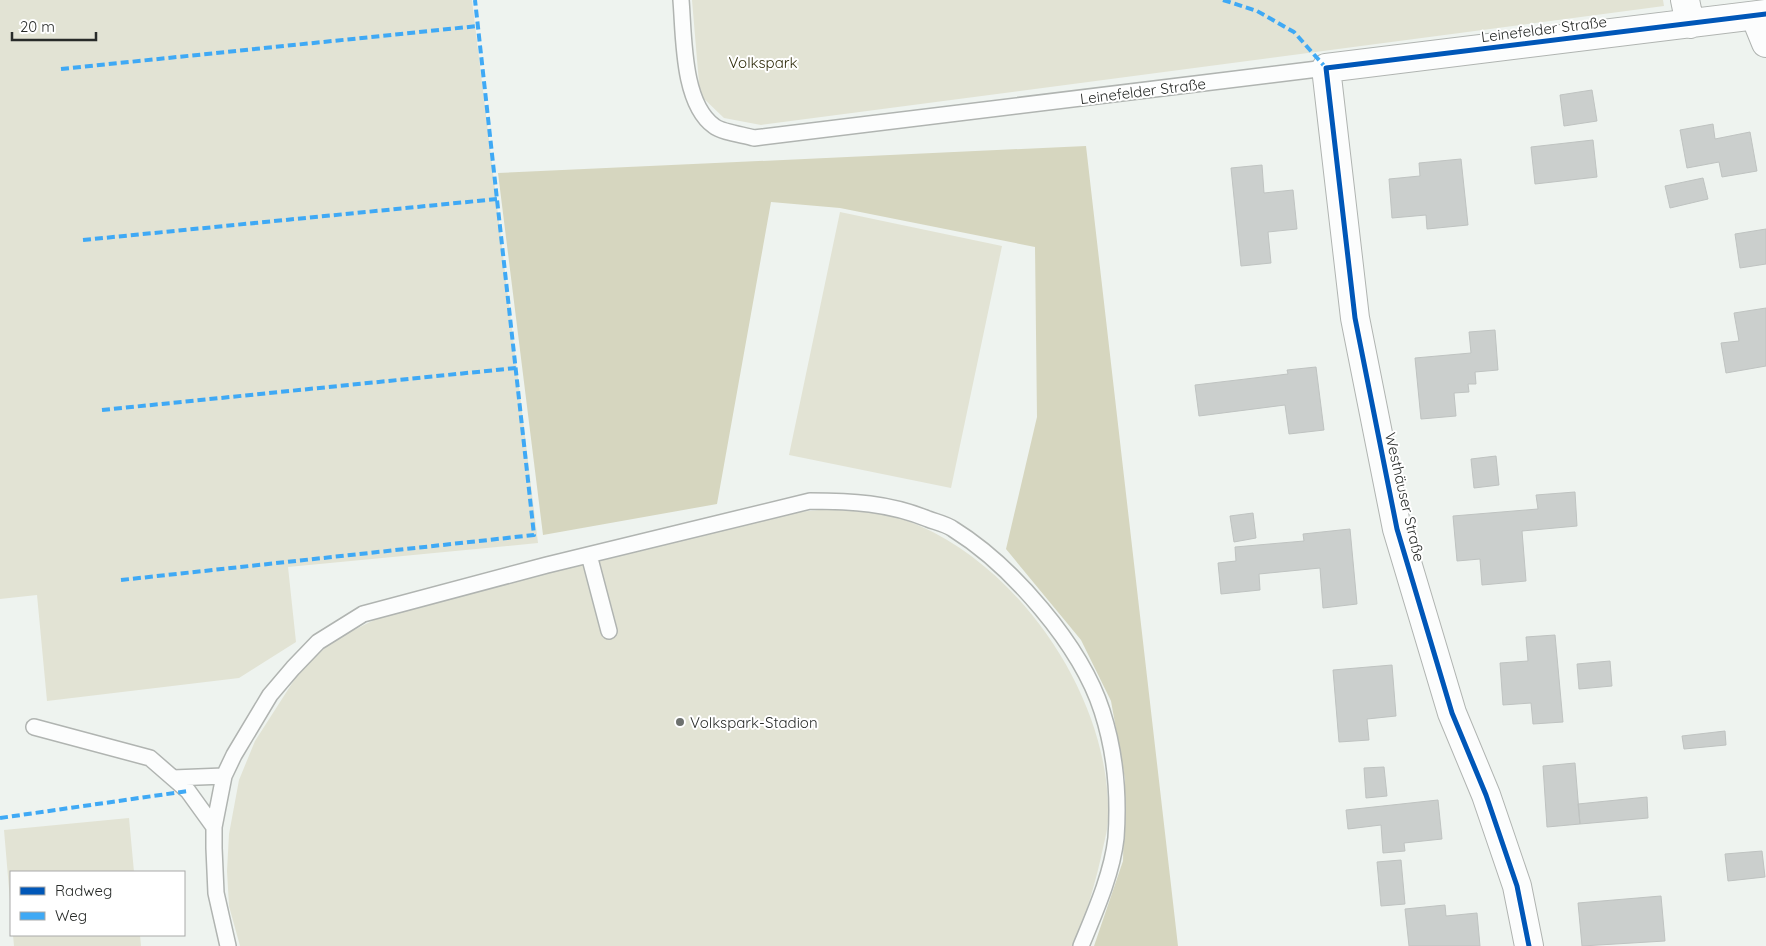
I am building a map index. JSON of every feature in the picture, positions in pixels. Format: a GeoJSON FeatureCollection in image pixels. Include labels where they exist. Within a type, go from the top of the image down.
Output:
{"type":"FeatureCollection","features":[{"type":"Feature","properties":{"kind":"street","name":"Leinefelder Straße"},"geometry":{"type":"LineString","coordinates":[[1326,68],[1688,12],[1761,15]]}},
{"type":"Feature","properties":{"kind":"street"},"geometry":{"type":"LineString","coordinates":[[1761,15],[1766,44]]}},
{"type":"Feature","properties":{"kind":"street","name":"Westhäuser Straße"},"geometry":{"type":"LineString","coordinates":[[1326,68],[1355,318],[1397,530],[1452,713],[1486,795],[1517,886],[1529,946]]}},
{"type":"Feature","properties":{"kind":"lane","name":"Leinefelder Straße"},"geometry":{"type":"LineString","coordinates":[[681,0],[685,56],[695,103],[714,127],[754,138],[1326,68]]}},
{"type":"Feature","properties":{"kind":"lane"},"geometry":{"type":"LineString","coordinates":[[228,946],[216,893],[214,827],[224,776],[234,755],[270,695],[318,642],[363,614],[589,555],[810,501],[851,501],[905,510],[952,528],[1023,587],[1078,660],[1090,682],[1102,711],[1113,758],[1118,808],[1116,840],[1096,908],[1082,946]]}},
{"type":"Feature","properties":{"kind":"lane"},"geometry":{"type":"LineString","coordinates":[[589,555],[609,631]]}},
{"type":"Feature","properties":{"kind":"lane"},"geometry":{"type":"LineString","coordinates":[[34,727],[150,758],[188,791],[214,827]]}},
{"type":"Feature","properties":{"kind":"lane"},"geometry":{"type":"LineString","coordinates":[[173,778],[224,776]]}},
{"type":"Feature","properties":{"kind":"green space"},"geometry":{"type":"Polygon","coordinates":[[[0,0],[472,0],[538,543],[288,567],[296,642],[239,678],[47,701],[37,595],[0,599],[0,0]]]}},
{"type":"Feature","properties":{"kind":"green space","name":"Volkspark"},"geometry":{"type":"Polygon","coordinates":[[[692,0],[1663,0],[1664,6],[761,125],[724,118],[700,95],[692,0]]]}},
{"type":"Feature","properties":{"kind":"green space"},"geometry":{"type":"Polygon","coordinates":[[[1086,146],[1178,946],[1094,946],[1123,861],[1125,779],[1111,701],[1081,640],[1006,549],[1037,417],[1035,247],[840,208],[771,202],[717,504],[543,535],[498,173],[1086,146]]]}},
{"type":"Feature","properties":{"kind":"green space"},"geometry":{"type":"Polygon","coordinates":[[[840,212],[1002,246],[951,488],[789,455],[840,212]]]}},
{"type":"Feature","properties":{"kind":"green space","name":"Volkspark-Stadion"},"geometry":{"type":"Polygon","coordinates":[[[839,508],[901,519],[920,526],[958,547],[994,575],[1027,608],[1055,646],[1078,687],[1095,731],[1105,775],[1108,819],[1097,873],[1075,946],[240,946],[229,906],[227,871],[229,834],[239,780],[255,741],[298,674],[332,641],[380,617],[431,603],[779,514],[839,508]]]}},
{"type":"Feature","properties":{"kind":"green space"},"geometry":{"type":"Polygon","coordinates":[[[129,818],[134,871],[10,871],[10,900],[4,830],[129,818]]]}},
{"type":"Feature","properties":{"kind":"green space"},"geometry":{"type":"Polygon","coordinates":[[[13,936],[140,936],[141,946],[14,946],[13,936]]]}},
{"type":"Feature","properties":{"kind":"building"},"geometry":{"type":"Polygon","coordinates":[[[1592,90],[1597,121],[1564,126],[1560,95],[1592,90]]]}},
{"type":"Feature","properties":{"kind":"building"},"geometry":{"type":"Polygon","coordinates":[[[1713,124],[1715,139],[1750,132],[1757,171],[1722,177],[1719,162],[1687,168],[1680,130],[1713,124]]]}},
{"type":"Feature","properties":{"kind":"building"},"geometry":{"type":"Polygon","coordinates":[[[1593,140],[1597,177],[1535,184],[1531,147],[1593,140]]]}},
{"type":"Feature","properties":{"kind":"building"},"geometry":{"type":"Polygon","coordinates":[[[1461,159],[1468,225],[1427,229],[1426,215],[1392,218],[1389,179],[1420,176],[1419,163],[1461,159]]]}},
{"type":"Feature","properties":{"kind":"building"},"geometry":{"type":"Polygon","coordinates":[[[1262,165],[1264,193],[1293,190],[1297,229],[1268,232],[1271,263],[1241,266],[1231,168],[1262,165]]]}},
{"type":"Feature","properties":{"kind":"building"},"geometry":{"type":"Polygon","coordinates":[[[1703,178],[1708,199],[1670,208],[1665,186],[1703,178]]]}},
{"type":"Feature","properties":{"kind":"building"},"geometry":{"type":"Polygon","coordinates":[[[1766,229],[1766,264],[1740,268],[1735,234],[1766,229]]]}},
{"type":"Feature","properties":{"kind":"building"},"geometry":{"type":"Polygon","coordinates":[[[1766,308],[1766,366],[1726,373],[1721,343],[1739,341],[1734,313],[1766,308]]]}},
{"type":"Feature","properties":{"kind":"building"},"geometry":{"type":"Polygon","coordinates":[[[1495,330],[1498,370],[1475,372],[1476,384],[1468,384],[1469,392],[1454,393],[1456,416],[1421,419],[1415,358],[1471,353],[1469,332],[1495,330]]]}},
{"type":"Feature","properties":{"kind":"building"},"geometry":{"type":"Polygon","coordinates":[[[1316,367],[1324,430],[1289,434],[1285,405],[1199,416],[1195,385],[1288,374],[1287,370],[1316,367]]]}},
{"type":"Feature","properties":{"kind":"building"},"geometry":{"type":"Polygon","coordinates":[[[1496,456],[1499,485],[1474,488],[1471,459],[1496,456]]]}},
{"type":"Feature","properties":{"kind":"building"},"geometry":{"type":"Polygon","coordinates":[[[1575,492],[1577,526],[1522,531],[1526,581],[1482,585],[1480,559],[1457,561],[1453,516],[1538,509],[1536,495],[1575,492]]]}},
{"type":"Feature","properties":{"kind":"building"},"geometry":{"type":"Polygon","coordinates":[[[1253,513],[1256,538],[1234,542],[1230,516],[1253,513]]]}},
{"type":"Feature","properties":{"kind":"building"},"geometry":{"type":"Polygon","coordinates":[[[1350,529],[1357,604],[1323,608],[1320,568],[1259,574],[1260,590],[1221,594],[1218,563],[1236,561],[1235,547],[1304,541],[1303,534],[1350,529]]]}},
{"type":"Feature","properties":{"kind":"building"},"geometry":{"type":"Polygon","coordinates":[[[1555,635],[1563,722],[1533,724],[1531,703],[1503,705],[1500,663],[1528,661],[1526,637],[1555,635]]]}},
{"type":"Feature","properties":{"kind":"building"},"geometry":{"type":"Polygon","coordinates":[[[1610,661],[1612,686],[1579,689],[1577,664],[1610,661]]]}},
{"type":"Feature","properties":{"kind":"building"},"geometry":{"type":"Polygon","coordinates":[[[1392,665],[1396,716],[1367,719],[1369,740],[1339,742],[1333,670],[1392,665]]]}},
{"type":"Feature","properties":{"kind":"building"},"geometry":{"type":"Polygon","coordinates":[[[1725,731],[1726,745],[1684,749],[1682,736],[1725,731]]]}},
{"type":"Feature","properties":{"kind":"building"},"geometry":{"type":"Polygon","coordinates":[[[1575,763],[1580,824],[1547,827],[1543,766],[1575,763]]]}},
{"type":"Feature","properties":{"kind":"building"},"geometry":{"type":"Polygon","coordinates":[[[1384,767],[1387,796],[1366,798],[1364,768],[1384,767]]]}},
{"type":"Feature","properties":{"kind":"building"},"geometry":{"type":"Polygon","coordinates":[[[1647,797],[1648,818],[1580,824],[1578,804],[1647,797]]]}},
{"type":"Feature","properties":{"kind":"building"},"geometry":{"type":"Polygon","coordinates":[[[1438,800],[1442,839],[1404,843],[1405,851],[1383,853],[1381,825],[1348,829],[1346,810],[1438,800]]]}},
{"type":"Feature","properties":{"kind":"building"},"geometry":{"type":"Polygon","coordinates":[[[1762,851],[1765,877],[1728,881],[1725,854],[1762,851]]]}},
{"type":"Feature","properties":{"kind":"building"},"geometry":{"type":"Polygon","coordinates":[[[1401,860],[1405,904],[1381,906],[1377,862],[1401,860]]]}},
{"type":"Feature","properties":{"kind":"building"},"geometry":{"type":"Polygon","coordinates":[[[1661,896],[1665,941],[1582,946],[1578,903],[1661,896]]]}},
{"type":"Feature","properties":{"kind":"building"},"geometry":{"type":"Polygon","coordinates":[[[1445,905],[1446,916],[1477,913],[1480,946],[1409,946],[1405,909],[1445,905]]]}},
{"type":"Feature","properties":{"kind":"marked path"},"geometry":{"type":"LineString","coordinates":[[121,580],[534,535],[475,0]]}},
{"type":"Feature","properties":{"kind":"marked path"},"geometry":{"type":"LineString","coordinates":[[1223,0],[1257,11],[1294,32],[1326,68]]}},
{"type":"Feature","properties":{"kind":"marked path"},"geometry":{"type":"LineString","coordinates":[[61,69],[478,26]]}},
{"type":"Feature","properties":{"kind":"marked path"},"geometry":{"type":"LineString","coordinates":[[83,240],[497,199]]}},
{"type":"Feature","properties":{"kind":"marked path"},"geometry":{"type":"LineString","coordinates":[[102,410],[516,368]]}},
{"type":"Feature","properties":{"kind":"marked path"},"geometry":{"type":"LineString","coordinates":[[0,818],[188,791]]}},
{"type":"Feature","properties":{"kind":"cycle path"},"geometry":{"type":"LineString","coordinates":[[1529,946],[1517,886],[1486,795],[1452,713],[1397,529],[1355,318],[1326,68],[1766,14]]}},
{"type":"Feature","properties":{"kind":"place","name":"Volkspark-Stadion"},"geometry":{"type":"Point","coordinates":[680,722]}}]}
